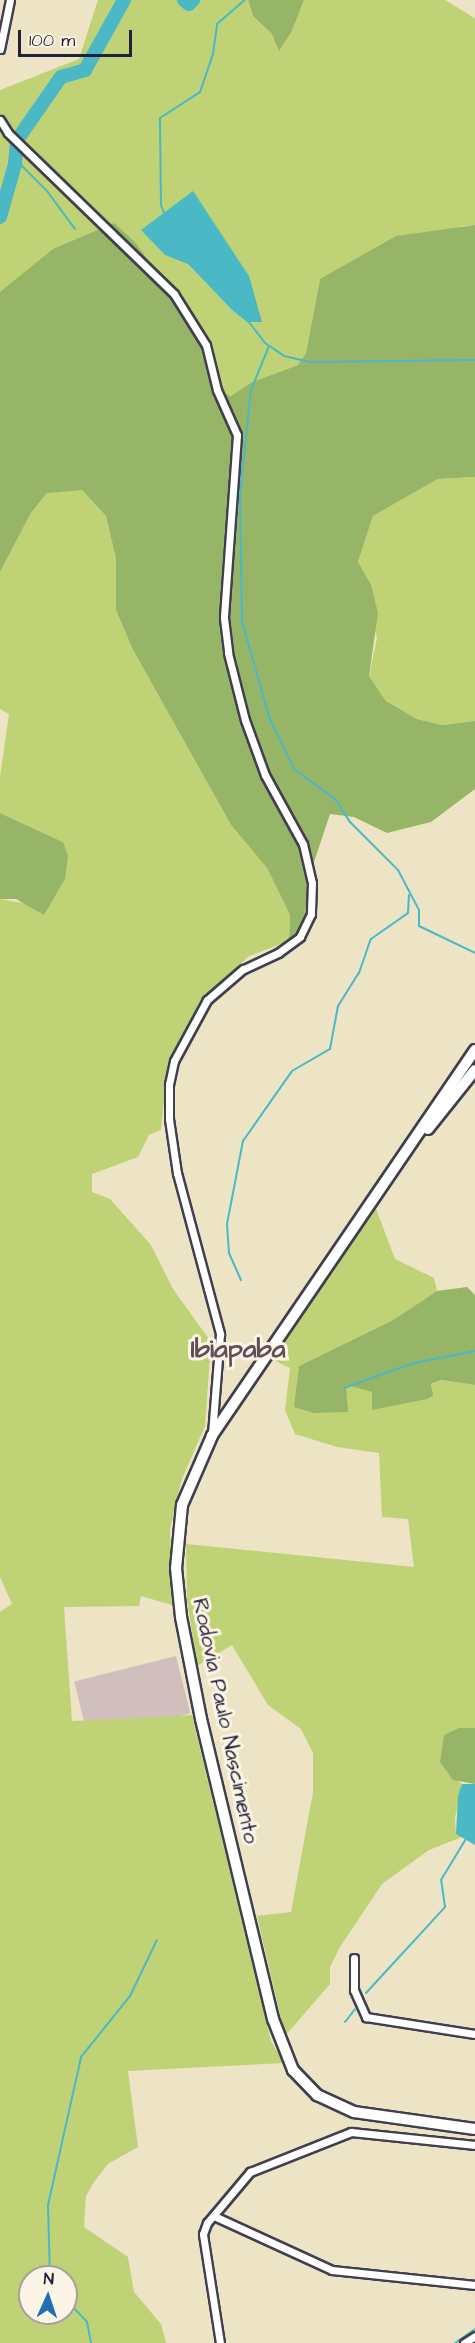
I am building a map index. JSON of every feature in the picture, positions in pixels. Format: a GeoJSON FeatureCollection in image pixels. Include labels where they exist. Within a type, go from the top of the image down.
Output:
{"type":"FeatureCollection","features":[{"type":"Feature","properties":{"kind":"main road","name":"Rodovia Paulo Nascimento"},"geometry":{"type":"LineString","coordinates":[[475,1050],[419,1137],[212,1436],[182,1505],[176,1568],[178,1596],[199,1712],[281,2046],[303,2082],[334,2105],[372,2117],[475,2129]]}},
{"type":"Feature","properties":{"kind":"main road","name":"Rodovia Paulo Nascimento"},"geometry":{"type":"LineString","coordinates":[[419,1137],[475,1070]]}},
{"type":"Feature","properties":{"kind":"street"},"geometry":{"type":"LineString","coordinates":[[0,49],[10,0]]}},
{"type":"Feature","properties":{"kind":"street"},"geometry":{"type":"LineString","coordinates":[[0,120],[8,133],[174,294],[206,345],[217,390],[237,435],[224,618],[228,653],[253,742],[265,775],[303,844],[312,884],[311,914],[300,937],[279,952],[243,969],[207,1000],[174,1061],[169,1084],[169,1119],[177,1173],[220,1334],[212,1436]]}},
{"type":"Feature","properties":{"kind":"street"},"geometry":{"type":"LineString","coordinates":[[354,1958],[354,1990],[366,2017],[475,2034]]}},
{"type":"Feature","properties":{"kind":"street"},"geometry":{"type":"LineString","coordinates":[[454,2143],[456,2127]]}},
{"type":"Feature","properties":{"kind":"street"},"geometry":{"type":"LineString","coordinates":[[220,2343],[203,2234],[214,2216],[250,2172],[345,2134],[475,2145]]}},
{"type":"Feature","properties":{"kind":"street"},"geometry":{"type":"LineString","coordinates":[[214,2216],[332,2270],[475,2285]]}},
{"type":"Feature","properties":{"kind":"street"},"geometry":{"type":"LineString","coordinates":[[464,2343],[475,2336]]}},
{"type":"Feature","properties":{"kind":"shaded area"},"geometry":{"type":"Polygon","coordinates":[[[176,1656],[190,1713],[88,1739],[74,1681],[176,1656]]]}},
{"type":"Feature","properties":{"kind":"green space"},"geometry":{"type":"Polygon","coordinates":[[[98,0],[248,0],[253,16],[272,34],[292,31],[304,0],[445,0],[475,19],[475,225],[463,226],[320,279],[306,353],[298,365],[252,382],[232,396],[214,388],[114,223],[0,292],[0,90],[79,59],[98,0]],[[188,264],[232,310],[247,322],[261,322],[188,264]]]}},
{"type":"Feature","properties":{"kind":"green space"},"geometry":{"type":"Polygon","coordinates":[[[248,0],[304,0],[292,31],[279,51],[272,34],[253,16],[248,0]]]}},
{"type":"Feature","properties":{"kind":"green space"},"geometry":{"type":"Polygon","coordinates":[[[114,223],[135,242],[200,334],[214,388],[231,396],[252,382],[298,365],[306,353],[320,279],[396,236],[475,225],[475,477],[438,479],[373,516],[358,562],[371,585],[378,613],[369,676],[386,701],[417,719],[442,725],[475,721],[475,789],[431,822],[387,833],[354,817],[330,814],[314,862],[303,927],[289,941],[290,915],[267,868],[231,825],[132,648],[116,610],[116,559],[106,516],[82,490],[47,493],[31,513],[0,572],[0,292],[53,249],[114,223]]]}},
{"type":"Feature","properties":{"kind":"green space"},"geometry":{"type":"Polygon","coordinates":[[[475,477],[475,721],[442,725],[417,719],[386,701],[369,676],[377,638],[358,562],[373,516],[438,479],[475,477]]]}},
{"type":"Feature","properties":{"kind":"green space"},"geometry":{"type":"Polygon","coordinates":[[[58,490],[82,490],[106,516],[116,559],[116,610],[132,648],[231,825],[267,868],[290,915],[289,941],[249,956],[199,1003],[168,1062],[161,1130],[149,1135],[138,1157],[92,1174],[92,1192],[110,1199],[151,1245],[173,1289],[211,1342],[205,1426],[182,1479],[170,1529],[172,1605],[141,1596],[139,1606],[64,1607],[72,1721],[192,1715],[271,2041],[284,2063],[128,2071],[138,2147],[108,2164],[94,2182],[86,2196],[84,2227],[128,2257],[134,2292],[161,2324],[166,2343],[0,2343],[0,1612],[12,1604],[0,1577],[0,899],[28,904],[63,842],[0,813],[0,777],[9,714],[0,709],[0,572],[31,513],[47,493],[58,490]]]}},
{"type":"Feature","properties":{"kind":"green space"},"geometry":{"type":"Polygon","coordinates":[[[0,813],[63,842],[68,856],[65,879],[44,915],[16,899],[0,899],[0,813]]]}},
{"type":"Feature","properties":{"kind":"green space"},"geometry":{"type":"Polygon","coordinates":[[[375,1206],[395,1259],[434,1278],[437,1291],[393,1320],[299,1366],[297,1384],[346,1396],[346,1385],[372,1392],[372,1410],[442,1380],[475,1385],[475,1728],[459,1728],[449,1773],[462,1784],[455,1818],[456,1834],[462,1837],[429,1850],[382,1884],[340,1947],[330,1967],[330,1984],[285,2036],[257,1916],[291,1912],[313,1792],[313,1753],[301,1729],[268,1705],[232,1645],[197,1666],[187,1599],[186,1544],[414,1567],[408,1519],[382,1517],[379,1453],[337,1447],[295,1434],[285,1410],[290,1368],[271,1359],[375,1206]]]}},
{"type":"Feature","properties":{"kind":"green space"},"geometry":{"type":"Polygon","coordinates":[[[467,1287],[475,1295],[475,1385],[442,1380],[431,1384],[433,1396],[427,1399],[372,1410],[372,1392],[346,1385],[348,1412],[313,1413],[294,1407],[299,1366],[393,1320],[437,1291],[467,1287]]]}},
{"type":"Feature","properties":{"kind":"green space"},"geometry":{"type":"Polygon","coordinates":[[[459,1728],[475,1728],[475,1784],[453,1780],[440,1762],[444,1735],[459,1728]]]}},
{"type":"Feature","properties":{"kind":"water"},"geometry":{"type":"Polygon","coordinates":[[[193,191],[249,276],[262,322],[247,322],[232,310],[188,264],[165,255],[141,230],[193,191]]]}},
{"type":"Feature","properties":{"kind":"water"},"geometry":{"type":"Polygon","coordinates":[[[462,1784],[475,1784],[475,1845],[456,1834],[458,1796],[462,1784]]]}},
{"type":"Feature","properties":{"kind":"waterway"},"geometry":{"type":"LineString","coordinates":[[0,217],[15,164],[17,140],[61,77],[85,70],[124,0]]}},
{"type":"Feature","properties":{"kind":"waterway"},"geometry":{"type":"LineString","coordinates":[[184,0],[189,4],[193,0]]}},
{"type":"Feature","properties":{"kind":"waterway"},"geometry":{"type":"LineString","coordinates":[[165,215],[161,205],[160,118],[200,92],[213,54],[217,24],[245,0]]}},
{"type":"Feature","properties":{"kind":"waterway"},"geometry":{"type":"LineString","coordinates":[[16,160],[47,191],[75,229]]}},
{"type":"Feature","properties":{"kind":"waterway"},"geometry":{"type":"LineString","coordinates":[[248,321],[265,343],[284,356],[311,362],[475,360]]}},
{"type":"Feature","properties":{"kind":"waterway"},"geometry":{"type":"LineString","coordinates":[[269,346],[251,390],[240,494],[242,621],[269,717],[294,769],[335,799],[350,822],[398,870],[419,910],[419,926],[475,953]]}},
{"type":"Feature","properties":{"kind":"waterway"},"geometry":{"type":"LineString","coordinates":[[241,1280],[229,1253],[227,1224],[243,1141],[292,1071],[330,1049],[338,1006],[359,973],[371,939],[408,913],[409,895]]}},
{"type":"Feature","properties":{"kind":"waterway"},"geometry":{"type":"LineString","coordinates":[[344,1388],[414,1363],[475,1351]]}},
{"type":"Feature","properties":{"kind":"waterway"},"geometry":{"type":"LineString","coordinates":[[366,1993],[445,1907],[441,1880],[467,1837]]}},
{"type":"Feature","properties":{"kind":"waterway"},"geometry":{"type":"LineString","coordinates":[[50,2265],[48,2205],[81,2057],[130,1996],[157,1940]]}},
{"type":"Feature","properties":{"kind":"waterway"},"geometry":{"type":"LineString","coordinates":[[345,2022],[355,2009]]}},
{"type":"Feature","properties":{"kind":"waterway"},"geometry":{"type":"LineString","coordinates":[[78,2313],[87,2322],[91,2343]]}},
{"type":"Feature","properties":{"kind":"waterway"},"geometry":{"type":"LineString","coordinates":[[455,2343],[475,2329]]}},
{"type":"Feature","properties":{"kind":"district","name":"Ibiapaba"},"geometry":{"type":"Point","coordinates":[238,1350]}}]}
